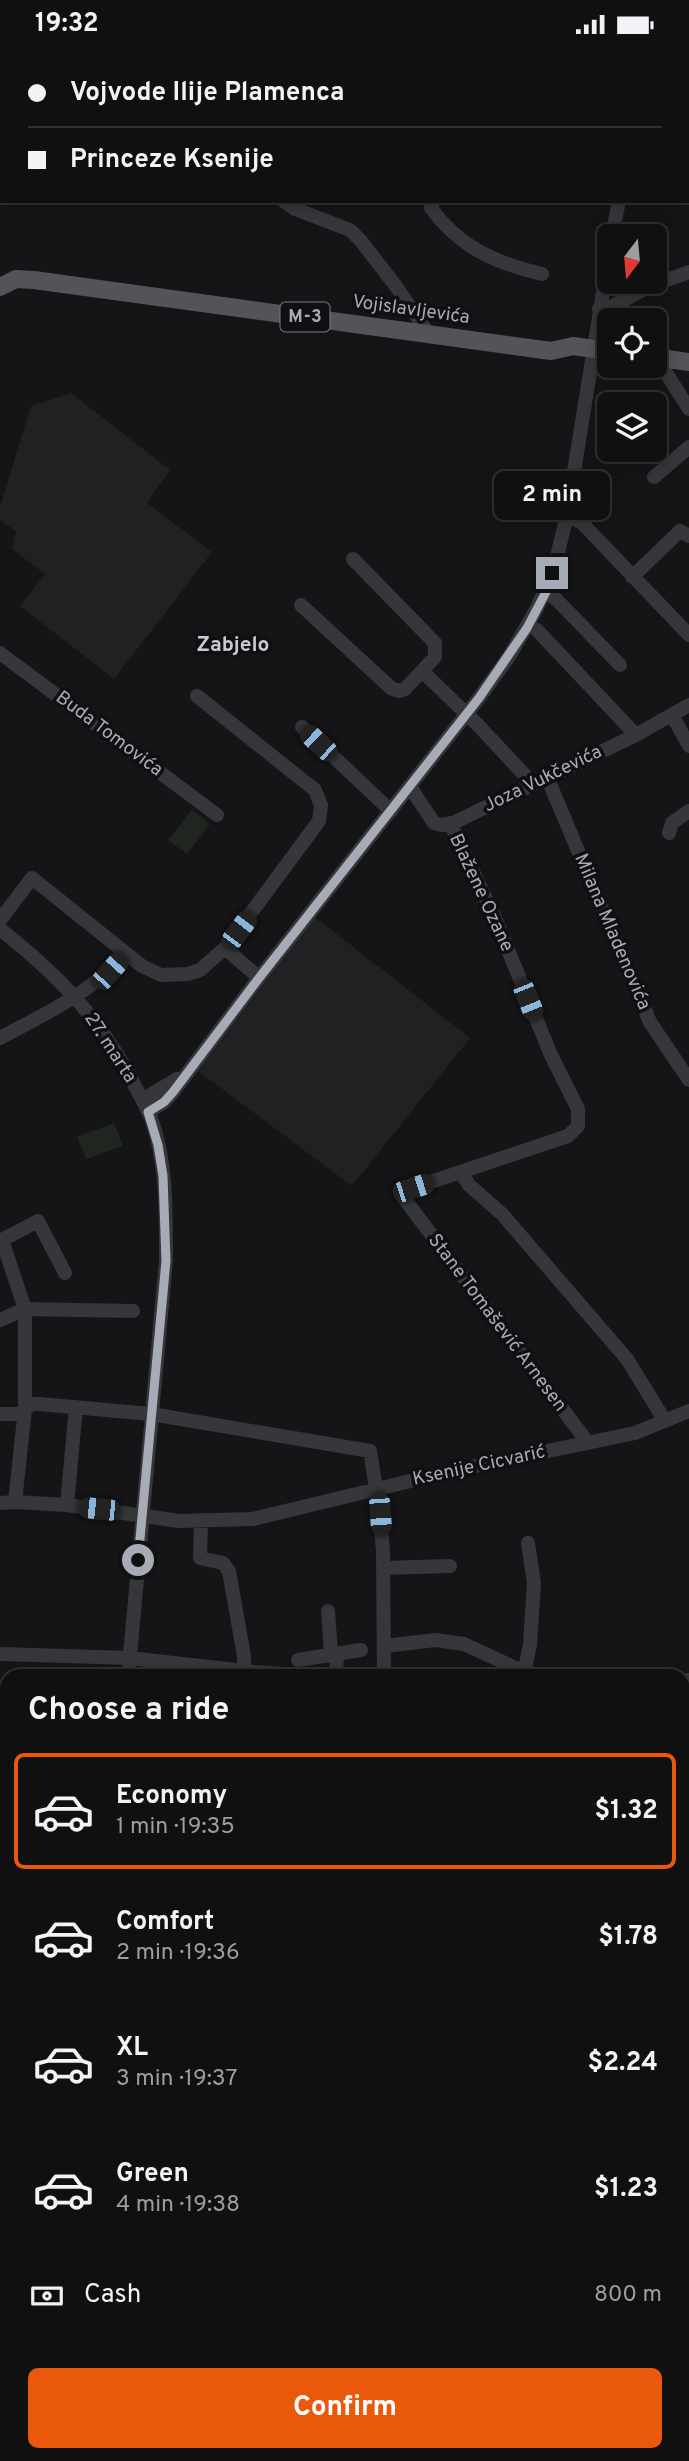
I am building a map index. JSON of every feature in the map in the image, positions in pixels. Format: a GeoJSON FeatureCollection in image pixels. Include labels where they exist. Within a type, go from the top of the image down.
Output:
{"type":"FeatureCollection","features":[{"type":"Feature","properties":{"kind":"main road","name":"Vojislavljevića"},"geometry":{"type":"LineString","coordinates":[[0,287],[16,279],[34,280],[551,351],[573,346],[597,349]]}},
{"type":"Feature","properties":{"kind":"main road"},"geometry":{"type":"LineString","coordinates":[[667,358],[689,362]]}},
{"type":"Feature","properties":{"kind":"street"},"geometry":{"type":"LineString","coordinates":[[287,203],[295,209],[350,230],[395,285],[428,333]]}},
{"type":"Feature","properties":{"kind":"street"},"geometry":{"type":"LineString","coordinates":[[614,224],[619,203]]}},
{"type":"Feature","properties":{"kind":"street"},"geometry":{"type":"LineString","coordinates":[[432,205],[453,235],[468,246],[496,261],[542,274]]}},
{"type":"Feature","properties":{"kind":"street"},"geometry":{"type":"LineString","coordinates":[[609,308],[648,287],[689,272]]}},
{"type":"Feature","properties":{"kind":"street"},"geometry":{"type":"LineString","coordinates":[[145,1106],[164,1102],[510,655],[546,592],[567,515],[597,369]]}},
{"type":"Feature","properties":{"kind":"street"},"geometry":{"type":"LineString","coordinates":[[667,374],[689,409]]}},
{"type":"Feature","properties":{"kind":"street"},"geometry":{"type":"LineString","coordinates":[[654,477],[689,447]]}},
{"type":"Feature","properties":{"kind":"street"},"geometry":{"type":"LineString","coordinates":[[567,515],[582,523],[689,635]]}},
{"type":"Feature","properties":{"kind":"street"},"geometry":{"type":"LineString","coordinates":[[632,577],[680,531],[689,536]]}},
{"type":"Feature","properties":{"kind":"street"},"geometry":{"type":"LineString","coordinates":[[301,605],[393,689],[405,689],[435,657],[435,643],[353,559]]}},
{"type":"Feature","properties":{"kind":"street"},"geometry":{"type":"LineString","coordinates":[[546,592],[563,605],[620,665]]}},
{"type":"Feature","properties":{"kind":"street"},"geometry":{"type":"LineString","coordinates":[[537,630],[636,734]]}},
{"type":"Feature","properties":{"kind":"street","name":"Buda Tomovića"},"geometry":{"type":"LineString","coordinates":[[0,653],[217,815]]}},
{"type":"Feature","properties":{"kind":"street"},"geometry":{"type":"LineString","coordinates":[[423,672],[533,784]]}},
{"type":"Feature","properties":{"kind":"street"},"geometry":{"type":"LineString","coordinates":[[0,920],[32,877],[125,954],[161,975],[174,976],[200,970],[225,948],[319,821],[321,805],[315,790],[197,696]]}},
{"type":"Feature","properties":{"kind":"street","name":"Joza Vukčevića"},"geometry":{"type":"LineString","coordinates":[[450,823],[636,734],[689,705]]}},
{"type":"Feature","properties":{"kind":"street"},"geometry":{"type":"LineString","coordinates":[[672,715],[689,746]]}},
{"type":"Feature","properties":{"kind":"street"},"geometry":{"type":"LineString","coordinates":[[302,727],[391,811]]}},
{"type":"Feature","properties":{"kind":"street","name":"Milana Mladenovića"},"geometry":{"type":"LineString","coordinates":[[547,777],[650,1023],[687,1074]]}},
{"type":"Feature","properties":{"kind":"street"},"geometry":{"type":"LineString","coordinates":[[410,787],[432,821],[441,825],[450,823]]}},
{"type":"Feature","properties":{"kind":"street"},"geometry":{"type":"LineString","coordinates":[[669,833],[672,823],[689,811]]}},
{"type":"Feature","properties":{"kind":"street","name":"Blažene Ozane"},"geometry":{"type":"LineString","coordinates":[[406,1203],[402,1194],[406,1192],[568,1136],[576,1129],[579,1118],[578,1109],[551,1055],[495,918],[450,823]]}},
{"type":"Feature","properties":{"kind":"street","name":"27. marta"},"geometry":{"type":"LineString","coordinates":[[0,929],[43,964],[76,997],[107,1037],[145,1106],[159,1155],[166,1221],[166,1261],[128,1669]]}},
{"type":"Feature","properties":{"kind":"street"},"geometry":{"type":"LineString","coordinates":[[225,948],[259,978]]}},
{"type":"Feature","properties":{"kind":"street","name":"27. marta"},"geometry":{"type":"LineString","coordinates":[[76,997],[110,971],[125,954]]}},
{"type":"Feature","properties":{"kind":"street"},"geometry":{"type":"LineString","coordinates":[[0,1038],[76,997]]}},
{"type":"Feature","properties":{"kind":"street"},"geometry":{"type":"LineString","coordinates":[[461,1172],[466,1182],[502,1214],[627,1359],[665,1421]]}},
{"type":"Feature","properties":{"kind":"street","name":"Stane Tomašević Arnesen"},"geometry":{"type":"LineString","coordinates":[[406,1203],[588,1443]]}},
{"type":"Feature","properties":{"kind":"street"},"geometry":{"type":"LineString","coordinates":[[15,1502],[25,1411],[24,1309],[1,1241],[38,1221],[65,1273]]}},
{"type":"Feature","properties":{"kind":"street"},"geometry":{"type":"LineString","coordinates":[[0,1320],[24,1309],[133,1311]]}},
{"type":"Feature","properties":{"kind":"street"},"geometry":{"type":"LineString","coordinates":[[0,1414],[25,1411],[32,1404],[151,1414],[370,1451],[380,1514],[384,1669]]}},
{"type":"Feature","properties":{"kind":"street"},"geometry":{"type":"LineString","coordinates":[[0,1503],[67,1505],[76,1407]]}},
{"type":"Feature","properties":{"kind":"street","name":"Ksenije Cicvarić"},"geometry":{"type":"LineString","coordinates":[[67,1505],[113,1510],[142,1517],[253,1519],[376,1488],[635,1433],[689,1411]]}},
{"type":"Feature","properties":{"kind":"street"},"geometry":{"type":"LineString","coordinates":[[201,1520],[200,1558],[223,1563],[229,1571],[243,1669]]}},
{"type":"Feature","properties":{"kind":"street"},"geometry":{"type":"LineString","coordinates":[[528,1543],[534,1583],[529,1669]]}},
{"type":"Feature","properties":{"kind":"street"},"geometry":{"type":"LineString","coordinates":[[383,1568],[450,1566]]}},
{"type":"Feature","properties":{"kind":"street"},"geometry":{"type":"LineString","coordinates":[[328,1611],[335,1669]]}},
{"type":"Feature","properties":{"kind":"street"},"geometry":{"type":"LineString","coordinates":[[385,1646],[435,1640],[450,1641],[474,1647],[517,1669]]}},
{"type":"Feature","properties":{"kind":"street"},"geometry":{"type":"LineString","coordinates":[[298,1660],[361,1650]]}},
{"type":"Feature","properties":{"kind":"street"},"geometry":{"type":"LineString","coordinates":[[0,1654],[129,1658],[208,1669]]}},
{"type":"Feature","properties":{"kind":"shaded area"},"geometry":{"type":"Polygon","coordinates":[[[71,393],[170,470],[147,503],[212,552],[114,679],[20,606],[45,574],[12,549],[16,531],[0,520],[0,507],[31,406],[71,393]]]}},
{"type":"Feature","properties":{"kind":"shaded area"},"geometry":{"type":"Polygon","coordinates":[[[192,810],[210,824],[187,854],[168,840],[192,810]]]}},
{"type":"Feature","properties":{"kind":"shaded area"},"geometry":{"type":"Polygon","coordinates":[[[315,917],[470,1038],[352,1186],[198,1071],[315,917]]]}},
{"type":"Feature","properties":{"kind":"shaded area"},"geometry":{"type":"Polygon","coordinates":[[[114,1123],[123,1146],[86,1159],[77,1137],[114,1123]]]}},
{"type":"Feature","properties":{"kind":"district","name":"Zabjelo"},"geometry":{"type":"Point","coordinates":[233,645]}},
{"type":"Feature","properties":{"kind":"route"},"geometry":{"type":"LineString","coordinates":[[138,1560],[166,1261],[163,1176],[158,1145],[148,1112],[164,1102],[173,1092],[184,1074],[479,698],[527,628],[546,592],[552,573]]}}]}
